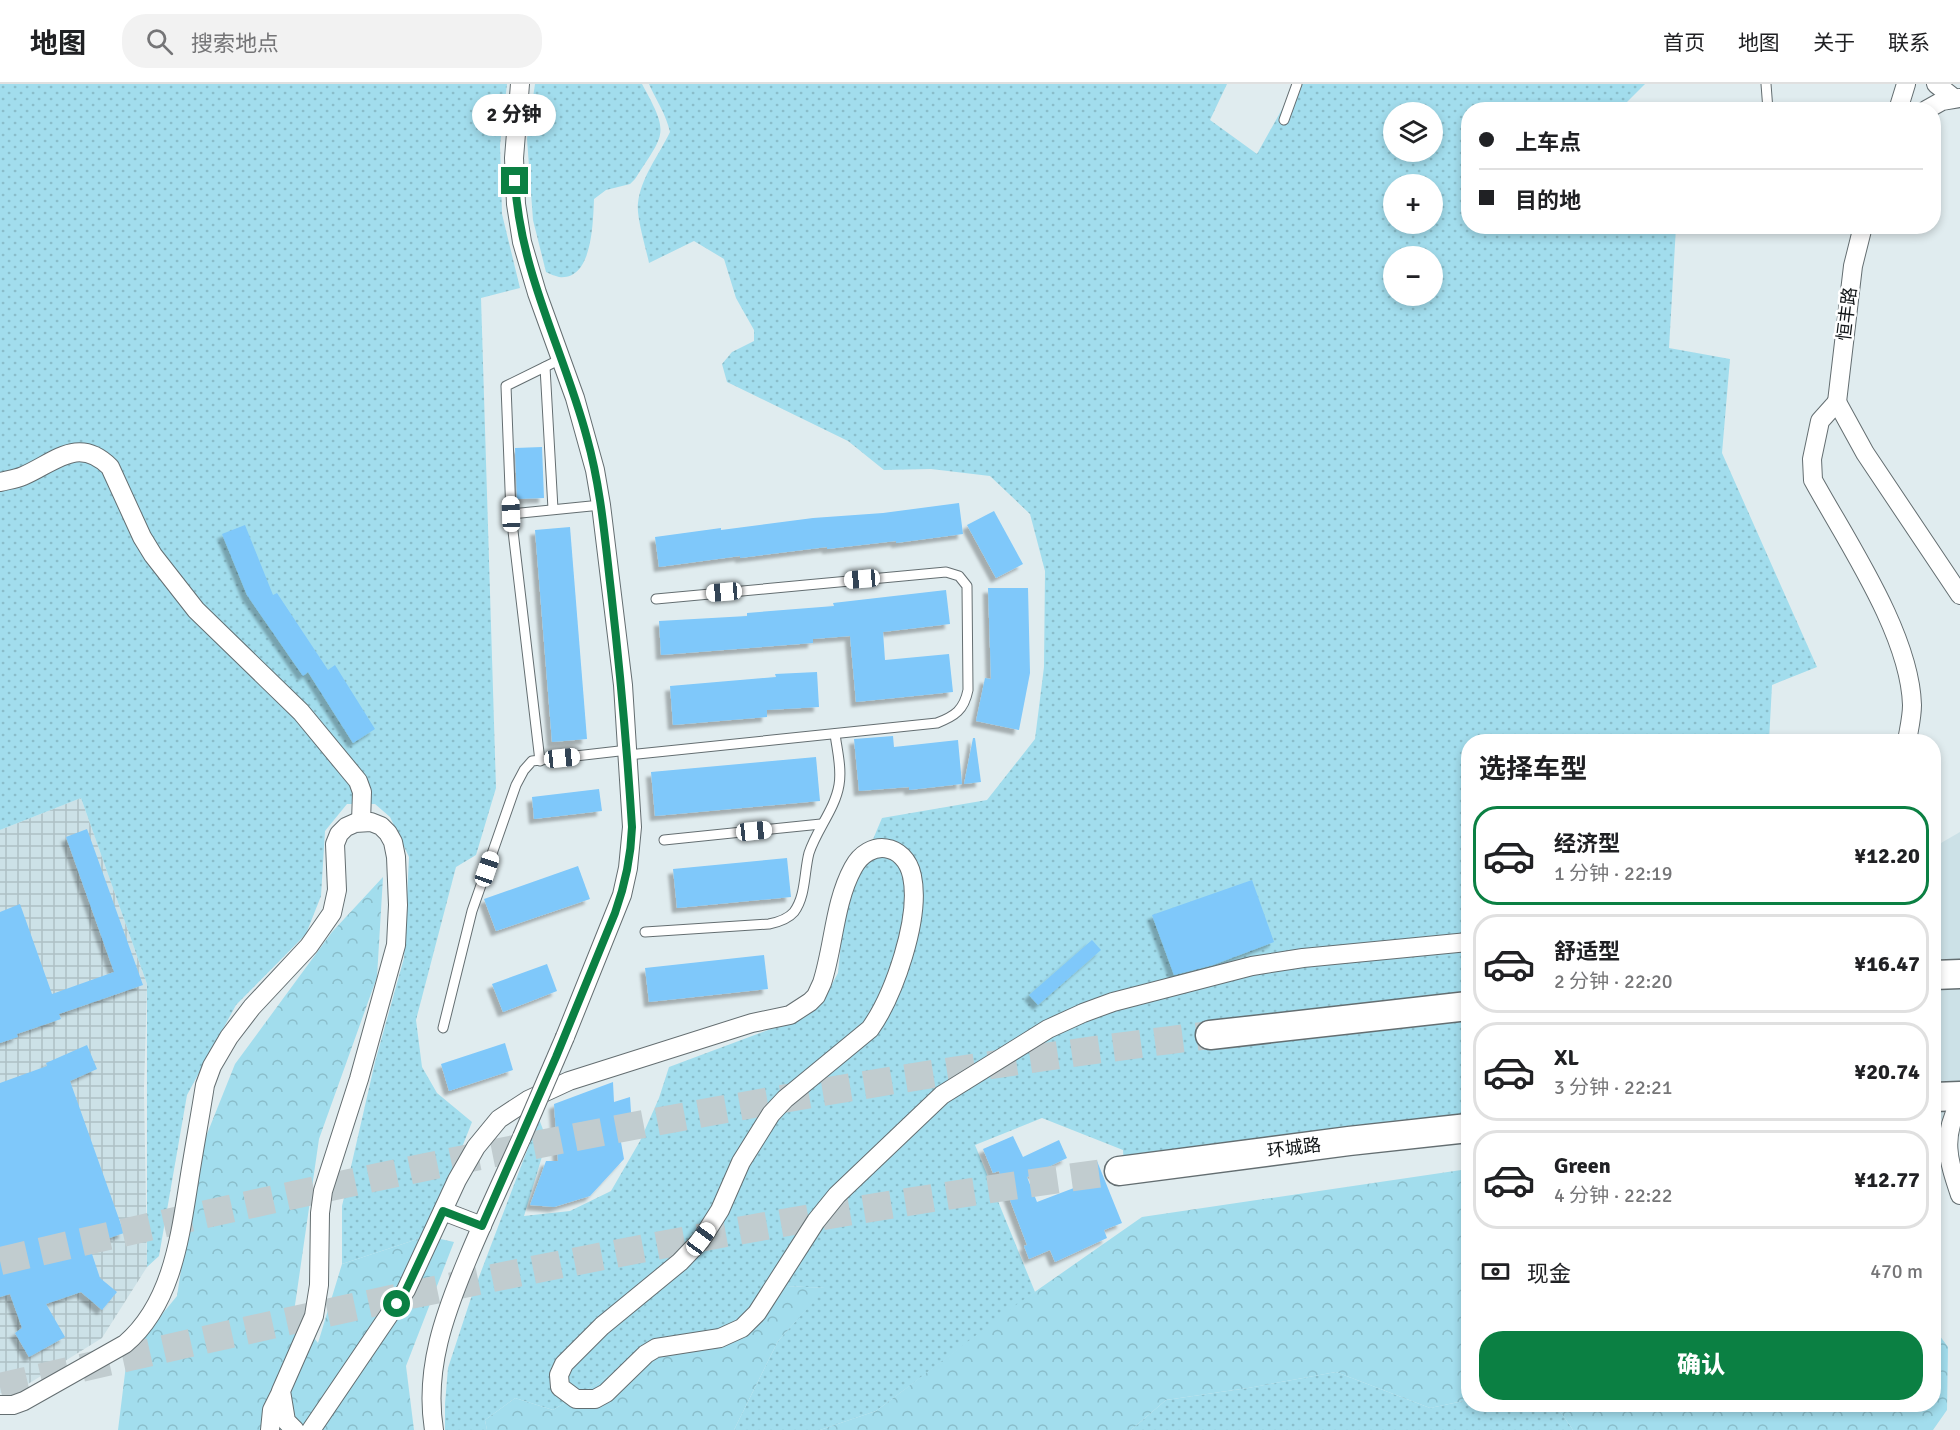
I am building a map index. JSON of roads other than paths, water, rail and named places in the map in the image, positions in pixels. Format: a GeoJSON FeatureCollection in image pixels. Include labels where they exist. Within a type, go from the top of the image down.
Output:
{"type":"FeatureCollection","features":[{"type":"Feature","properties":{"kind":"main road"},"geometry":{"type":"LineString","coordinates":[[1941,975],[1960,974]]}},
{"type":"Feature","properties":{"kind":"main road"},"geometry":{"type":"LineString","coordinates":[[1210,1035],[1461,1007]]}},
{"type":"Feature","properties":{"kind":"main road"},"geometry":{"type":"LineString","coordinates":[[1941,1097],[1960,1096]]}},
{"type":"Feature","properties":{"kind":"main road","name":"环城路"},"geometry":{"type":"LineString","coordinates":[[1119,1171],[1461,1129]]}},
{"type":"Feature","properties":{"kind":"street"},"geometry":{"type":"LineString","coordinates":[[434,1430],[431,1391],[434,1361],[448,1308],[565,1037],[615,913],[628,868],[632,827],[622,685],[601,505],[588,440],[553,363],[537,293],[522,242],[516,204],[514,158],[520,84]]}},
{"type":"Feature","properties":{"kind":"street"},"geometry":{"type":"LineString","coordinates":[[1900,102],[1906,84]]}},
{"type":"Feature","properties":{"kind":"street"},"geometry":{"type":"LineString","coordinates":[[1935,84],[1957,98]]}},
{"type":"Feature","properties":{"kind":"street"},"geometry":{"type":"LineString","coordinates":[[1941,104],[1957,98]]}},
{"type":"Feature","properties":{"kind":"street","name":"恒丰路"},"geometry":{"type":"LineString","coordinates":[[1838,402],[1847,304],[1861,234]]}},
{"type":"Feature","properties":{"kind":"street"},"geometry":{"type":"LineString","coordinates":[[1908,734],[1911,698],[1891,623],[1813,480],[1812,459],[1821,421],[1838,402],[1865,453],[1960,595]]}},
{"type":"Feature","properties":{"kind":"street"},"geometry":{"type":"LineString","coordinates":[[0,482],[25,475],[69,453],[91,454],[102,459],[110,467],[142,537],[196,610],[302,712],[358,781],[362,792],[361,822]]}},
{"type":"Feature","properties":{"kind":"street"},"geometry":{"type":"LineString","coordinates":[[0,1405],[13,1405],[24,1401],[125,1344],[139,1331],[152,1310],[177,1252],[205,1085],[212,1066],[242,1020],[309,946],[332,913],[336,897],[336,839],[346,827],[361,822],[371,822],[381,826],[393,842],[398,905],[396,945],[323,1191],[320,1213],[320,1285],[314,1316],[272,1410],[270,1430]]}},
{"type":"Feature","properties":{"kind":"street"},"geometry":{"type":"LineString","coordinates":[[311,1430],[406,1290],[476,1147],[499,1119],[545,1091],[588,1074],[752,1023],[790,1015],[810,1002],[816,996],[825,974],[848,879],[861,856],[872,849],[897,853],[908,866],[913,886],[911,918],[905,948],[896,980],[878,1018],[870,1029],[785,1099],[771,1114],[741,1162],[720,1210],[701,1239],[680,1262],[602,1326],[564,1364],[559,1375],[560,1387],[571,1397],[581,1400],[600,1397],[621,1380],[646,1354],[656,1348],[720,1338],[746,1325],[775,1287],[816,1221],[837,1195],[942,1095],[1048,1029],[1113,1002],[1252,966],[1303,958],[1461,943]]}},
{"type":"Feature","properties":{"kind":"street"},"geometry":{"type":"LineString","coordinates":[[1960,1102],[1947,1140],[1950,1165],[1960,1195]]}},
{"type":"Feature","properties":{"kind":"street"},"geometry":{"type":"LineString","coordinates":[[443,1211],[482,1226]]}},
{"type":"Feature","properties":{"kind":"street"},"geometry":{"type":"LineString","coordinates":[[281,1391],[286,1421],[295,1430]]}},
{"type":"Feature","properties":{"kind":"lane"},"geometry":{"type":"LineString","coordinates":[[1284,120],[1297,84]]}},
{"type":"Feature","properties":{"kind":"lane"},"geometry":{"type":"LineString","coordinates":[[1766,84],[1767,102]]}},
{"type":"Feature","properties":{"kind":"lane"},"geometry":{"type":"LineString","coordinates":[[540,760],[511,514],[506,386],[553,363],[553,510]]}},
{"type":"Feature","properties":{"kind":"lane"},"geometry":{"type":"LineString","coordinates":[[511,514],[601,505]]}},
{"type":"Feature","properties":{"kind":"lane"},"geometry":{"type":"LineString","coordinates":[[443,1028],[472,911],[516,785],[532,761],[937,723],[952,717],[961,710],[966,702],[968,690],[967,586],[963,579],[946,572],[656,598]]}},
{"type":"Feature","properties":{"kind":"lane"},"geometry":{"type":"LineString","coordinates":[[645,932],[770,924],[787,918],[799,904],[808,855],[835,799],[839,784],[840,768],[835,734]]}},
{"type":"Feature","properties":{"kind":"lane"},"geometry":{"type":"LineString","coordinates":[[664,840],[821,824]]}},
{"type":"Feature","properties":{"kind":"tunnel"},"geometry":{"type":"LineString","coordinates":[[0,1261],[301,1193],[602,1132],[905,1078],[1210,1035]]}},
{"type":"Feature","properties":{"kind":"tunnel"},"geometry":{"type":"LineString","coordinates":[[0,1387],[278,1324],[557,1265],[837,1214],[1119,1171]]}}]}
